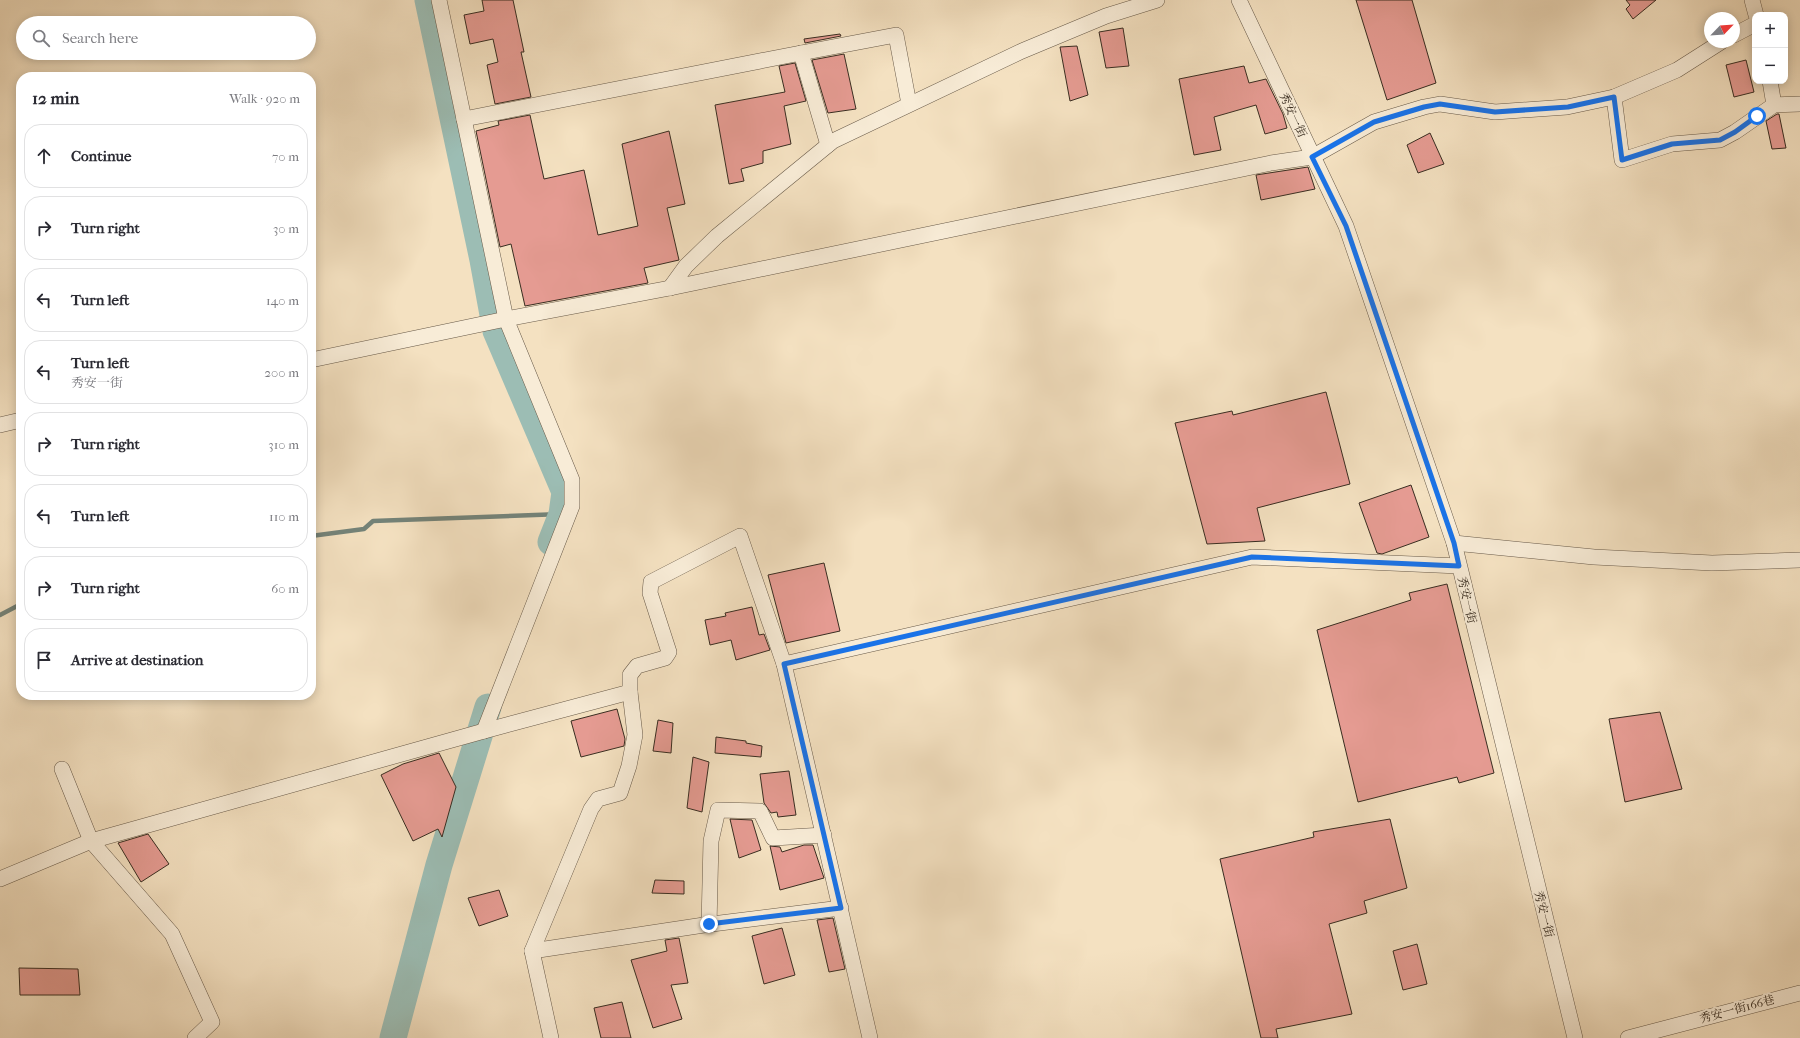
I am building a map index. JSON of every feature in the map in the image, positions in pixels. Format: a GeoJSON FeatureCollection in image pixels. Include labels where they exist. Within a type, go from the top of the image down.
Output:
{"type":"FeatureCollection","features":[{"type":"Feature","properties":{"kind":"street"},"geometry":{"type":"LineString","coordinates":[[439,0],[506,319],[572,480],[572,506],[484,731]]}},
{"type":"Feature","properties":{"kind":"street"},"geometry":{"type":"LineString","coordinates":[[670,288],[686,266],[717,236],[833,141],[1022,52],[1099,19],[1158,0]]}},
{"type":"Feature","properties":{"kind":"street","name":"秀安一街"},"geometry":{"type":"LineString","coordinates":[[1239,0],[1312,157],[1346,226],[1454,543],[1575,1038]]}},
{"type":"Feature","properties":{"kind":"street"},"geometry":{"type":"LineString","coordinates":[[1752,0],[1755,12]]}},
{"type":"Feature","properties":{"kind":"street"},"geometry":{"type":"LineString","coordinates":[[1740,32],[1752,26]]}},
{"type":"Feature","properties":{"kind":"street"},"geometry":{"type":"LineString","coordinates":[[464,119],[896,35],[909,104]]}},
{"type":"Feature","properties":{"kind":"street"},"geometry":{"type":"LineString","coordinates":[[316,359],[506,319],[670,288],[1264,164],[1312,157],[1374,122],[1424,107],[1440,104],[1495,112],[1568,107],[1614,97],[1677,70],[1712,48]]}},
{"type":"Feature","properties":{"kind":"street"},"geometry":{"type":"LineString","coordinates":[[801,53],[828,145]]}},
{"type":"Feature","properties":{"kind":"street"},"geometry":{"type":"LineString","coordinates":[[1770,84],[1774,105]]}},
{"type":"Feature","properties":{"kind":"street"},"geometry":{"type":"LineString","coordinates":[[1614,97],[1622,160],[1672,144],[1720,140],[1735,132],[1774,105],[1800,104]]}},
{"type":"Feature","properties":{"kind":"street"},"geometry":{"type":"LineString","coordinates":[[0,425],[16,421]]}},
{"type":"Feature","properties":{"kind":"street"},"geometry":{"type":"LineString","coordinates":[[551,1038],[532,951],[591,809],[598,799],[620,793],[629,766],[635,735],[630,692],[630,675],[636,666],[665,658],[669,652],[650,593],[651,582],[740,536],[784,664],[870,1038]]}},
{"type":"Feature","properties":{"kind":"street"},"geometry":{"type":"LineString","coordinates":[[1454,543],[1625,559],[1712,563],[1800,560]]}},
{"type":"Feature","properties":{"kind":"street"},"geometry":{"type":"LineString","coordinates":[[784,664],[1252,557],[1459,566]]}},
{"type":"Feature","properties":{"kind":"street"},"geometry":{"type":"LineString","coordinates":[[0,879],[91,841],[484,731],[630,692]]}},
{"type":"Feature","properties":{"kind":"street"},"geometry":{"type":"LineString","coordinates":[[62,769],[91,841],[172,934],[212,1022],[195,1038]]}},
{"type":"Feature","properties":{"kind":"street"},"geometry":{"type":"LineString","coordinates":[[709,924],[711,841],[718,810],[760,810],[773,838],[824,834]]}},
{"type":"Feature","properties":{"kind":"street"},"geometry":{"type":"LineString","coordinates":[[532,951],[709,924],[841,908]]}},
{"type":"Feature","properties":{"kind":"street","name":"秀安一街166巷"},"geometry":{"type":"LineString","coordinates":[[1628,1038],[1800,993]]}},
{"type":"Feature","properties":{"kind":"building"},"geometry":{"type":"Polygon","coordinates":[[[482,0],[513,0],[524,52],[521,52],[531,97],[495,104],[487,65],[498,62],[493,39],[470,44],[464,15],[484,11],[482,0]]]}},
{"type":"Feature","properties":{"kind":"building"},"geometry":{"type":"Polygon","coordinates":[[[1356,0],[1412,0],[1436,83],[1387,100],[1356,0]]]}},
{"type":"Feature","properties":{"kind":"building"},"geometry":{"type":"Polygon","coordinates":[[[1626,0],[1656,0],[1633,19],[1626,9],[1630,5],[1626,0]]]}},
{"type":"Feature","properties":{"kind":"building"},"geometry":{"type":"Polygon","coordinates":[[[1123,28],[1129,66],[1106,68],[1099,32],[1123,28]]]}},
{"type":"Feature","properties":{"kind":"building"},"geometry":{"type":"Polygon","coordinates":[[[840,34],[841,36],[805,43],[804,39],[840,34]]]}},
{"type":"Feature","properties":{"kind":"building"},"geometry":{"type":"Polygon","coordinates":[[[1077,46],[1088,95],[1070,101],[1060,47],[1077,46]]]}},
{"type":"Feature","properties":{"kind":"building"},"geometry":{"type":"Polygon","coordinates":[[[844,54],[856,109],[828,113],[812,60],[844,54]]]}},
{"type":"Feature","properties":{"kind":"building"},"geometry":{"type":"Polygon","coordinates":[[[1746,60],[1754,92],[1734,97],[1726,65],[1746,60]]]}},
{"type":"Feature","properties":{"kind":"building"},"geometry":{"type":"Polygon","coordinates":[[[795,63],[806,101],[784,106],[791,144],[763,151],[763,163],[741,169],[744,181],[729,184],[715,105],[785,92],[779,66],[795,63]]]}},
{"type":"Feature","properties":{"kind":"building"},"geometry":{"type":"Polygon","coordinates":[[[1244,66],[1249,83],[1266,79],[1283,114],[1287,128],[1265,134],[1256,105],[1214,117],[1221,150],[1194,155],[1179,79],[1244,66]]]}},
{"type":"Feature","properties":{"kind":"building"},"geometry":{"type":"Polygon","coordinates":[[[1779,114],[1786,148],[1772,149],[1766,121],[1779,114]]]}},
{"type":"Feature","properties":{"kind":"building"},"geometry":{"type":"Polygon","coordinates":[[[530,115],[544,179],[584,170],[598,235],[638,226],[622,144],[669,131],[685,204],[667,208],[679,260],[644,268],[648,283],[525,306],[511,244],[500,247],[476,131],[499,125],[498,121],[530,115]]]}},
{"type":"Feature","properties":{"kind":"building"},"geometry":{"type":"Polygon","coordinates":[[[1430,133],[1444,164],[1418,173],[1407,145],[1430,133]]]}},
{"type":"Feature","properties":{"kind":"building"},"geometry":{"type":"Polygon","coordinates":[[[1308,167],[1315,189],[1261,200],[1256,175],[1308,167]]]}},
{"type":"Feature","properties":{"kind":"building"},"geometry":{"type":"Polygon","coordinates":[[[1326,392],[1350,484],[1257,508],[1265,541],[1207,544],[1175,423],[1232,411],[1233,415],[1326,392]]]}},
{"type":"Feature","properties":{"kind":"building"},"geometry":{"type":"Polygon","coordinates":[[[1411,485],[1429,537],[1382,554],[1377,553],[1359,503],[1411,485]]]}},
{"type":"Feature","properties":{"kind":"building"},"geometry":{"type":"Polygon","coordinates":[[[824,563],[840,631],[786,643],[768,575],[824,563]]]}},
{"type":"Feature","properties":{"kind":"building"},"geometry":{"type":"Polygon","coordinates":[[[1447,584],[1494,773],[1459,783],[1457,777],[1358,802],[1317,630],[1411,600],[1409,593],[1447,584]]]}},
{"type":"Feature","properties":{"kind":"building"},"geometry":{"type":"Polygon","coordinates":[[[752,607],[759,635],[764,634],[770,650],[736,660],[731,640],[710,645],[705,620],[726,616],[725,613],[752,607]]]}},
{"type":"Feature","properties":{"kind":"building"},"geometry":{"type":"Polygon","coordinates":[[[617,709],[625,739],[624,746],[581,757],[571,721],[617,709]]]}},
{"type":"Feature","properties":{"kind":"building"},"geometry":{"type":"Polygon","coordinates":[[[1660,712],[1682,789],[1625,802],[1609,719],[1660,712]]]}},
{"type":"Feature","properties":{"kind":"building"},"geometry":{"type":"Polygon","coordinates":[[[658,720],[673,723],[671,753],[653,751],[658,720]]]}},
{"type":"Feature","properties":{"kind":"building"},"geometry":{"type":"Polygon","coordinates":[[[716,737],[746,741],[746,743],[762,746],[761,757],[715,753],[716,737]]]}},
{"type":"Feature","properties":{"kind":"building"},"geometry":{"type":"Polygon","coordinates":[[[439,753],[456,787],[442,837],[438,829],[413,841],[381,775],[403,764],[439,753]]]}},
{"type":"Feature","properties":{"kind":"building"},"geometry":{"type":"Polygon","coordinates":[[[693,757],[709,762],[702,812],[687,808],[693,757]]]}},
{"type":"Feature","properties":{"kind":"building"},"geometry":{"type":"Polygon","coordinates":[[[789,771],[796,815],[778,817],[777,812],[771,813],[764,803],[760,774],[789,771]]]}},
{"type":"Feature","properties":{"kind":"building"},"geometry":{"type":"Polygon","coordinates":[[[730,819],[752,820],[761,850],[739,858],[730,819]]]}},
{"type":"Feature","properties":{"kind":"building"},"geometry":{"type":"Polygon","coordinates":[[[1390,819],[1407,888],[1364,901],[1367,913],[1329,924],[1352,1014],[1276,1029],[1278,1038],[1261,1038],[1220,859],[1314,837],[1313,832],[1390,819]]]}},
{"type":"Feature","properties":{"kind":"building"},"geometry":{"type":"Polygon","coordinates":[[[148,834],[169,864],[141,882],[118,843],[148,834]]]}},
{"type":"Feature","properties":{"kind":"building"},"geometry":{"type":"Polygon","coordinates":[[[804,845],[813,845],[824,878],[780,890],[770,846],[780,847],[782,852],[804,845]]]}},
{"type":"Feature","properties":{"kind":"building"},"geometry":{"type":"Polygon","coordinates":[[[655,880],[684,881],[684,894],[652,893],[655,880]]]}},
{"type":"Feature","properties":{"kind":"building"},"geometry":{"type":"Polygon","coordinates":[[[499,890],[508,916],[479,926],[468,898],[499,890]]]}},
{"type":"Feature","properties":{"kind":"building"},"geometry":{"type":"Polygon","coordinates":[[[833,918],[845,969],[829,972],[817,920],[833,918]]]}},
{"type":"Feature","properties":{"kind":"building"},"geometry":{"type":"Polygon","coordinates":[[[782,928],[795,975],[764,984],[752,936],[782,928]]]}},
{"type":"Feature","properties":{"kind":"building"},"geometry":{"type":"Polygon","coordinates":[[[679,938],[688,983],[671,985],[682,1019],[653,1028],[631,960],[667,951],[665,940],[679,938]]]}},
{"type":"Feature","properties":{"kind":"building"},"geometry":{"type":"Polygon","coordinates":[[[1417,944],[1427,984],[1403,990],[1393,951],[1417,944]]]}},
{"type":"Feature","properties":{"kind":"building"},"geometry":{"type":"Polygon","coordinates":[[[19,968],[78,969],[80,995],[20,995],[19,968]]]}},
{"type":"Feature","properties":{"kind":"building"},"geometry":{"type":"Polygon","coordinates":[[[622,1002],[631,1038],[601,1038],[594,1008],[622,1002]]]}},
{"type":"Feature","properties":{"kind":"waterway"},"geometry":{"type":"LineString","coordinates":[[428,0],[483,260],[496,331],[565,492],[562,514],[551,542]]}},
{"type":"Feature","properties":{"kind":"waterway"},"geometry":{"type":"LineString","coordinates":[[316,535],[364,529],[373,521],[562,514]]}},
{"type":"Feature","properties":{"kind":"waterway"},"geometry":{"type":"LineString","coordinates":[[0,615],[16,607]]}},
{"type":"Feature","properties":{"kind":"waterway"},"geometry":{"type":"LineString","coordinates":[[393,1038],[439,865],[488,707]]}},
{"type":"Feature","properties":{"kind":"route"},"geometry":{"type":"LineString","coordinates":[[709,924],[841,908],[784,664],[1252,557],[1459,566],[1454,543],[1346,226],[1312,157],[1374,122],[1424,107],[1440,104],[1495,112],[1568,107],[1614,97],[1622,160],[1630,159],[1672,144],[1720,140],[1735,132],[1757,116]]}}]}
